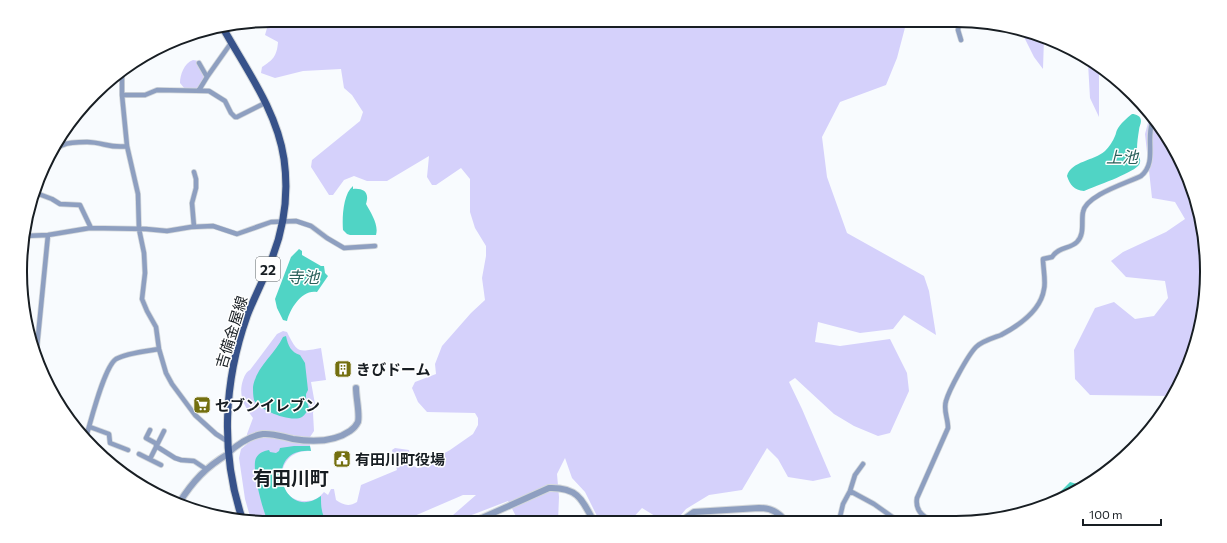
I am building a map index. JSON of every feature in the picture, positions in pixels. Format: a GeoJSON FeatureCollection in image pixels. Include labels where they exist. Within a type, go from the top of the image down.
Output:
{"type":"FeatureCollection","features":[{"type":"Feature","properties":{"kind":"main road","name":"吉備金屋線"},"geometry":{"type":"LineString","coordinates":[[224,32],[265,103],[275,126],[284,158],[286,190],[283,222],[275,251],[248,314],[237,350],[229,392],[227,441],[228,454],[234,491],[241,514]]}},
{"type":"Feature","properties":{"kind":"street"},"geometry":{"type":"LineString","coordinates":[[958,27],[962,40]]}},
{"type":"Feature","properties":{"kind":"street"},"geometry":{"type":"LineString","coordinates":[[199,90],[232,44]]}},
{"type":"Feature","properties":{"kind":"street"},"geometry":{"type":"LineString","coordinates":[[198,63],[207,77]]}},
{"type":"Feature","properties":{"kind":"street"},"geometry":{"type":"LineString","coordinates":[[122,79],[122,95],[127,146],[138,194],[139,229],[143,246],[145,273],[142,299],[156,327],[159,349],[166,373],[172,384],[195,415],[216,434],[227,441]]}},
{"type":"Feature","properties":{"kind":"street"},"geometry":{"type":"LineString","coordinates":[[122,95],[145,95],[157,90],[209,91],[225,101],[230,113],[235,117],[265,103]]}},
{"type":"Feature","properties":{"kind":"street"},"geometry":{"type":"LineString","coordinates":[[922,516],[916,504],[917,498],[948,428],[948,422],[944,410],[946,401],[969,357],[977,346],[1016,327],[1040,302],[1045,289],[1043,259],[1052,257],[1054,253],[1077,242],[1081,237],[1083,211],[1089,202],[1100,194],[1141,176],[1147,171],[1150,165],[1151,126]]}},
{"type":"Feature","properties":{"kind":"street"},"geometry":{"type":"LineString","coordinates":[[61,147],[67,144],[85,142],[96,143],[114,148],[127,146]]}},
{"type":"Feature","properties":{"kind":"street"},"geometry":{"type":"LineString","coordinates":[[194,172],[196,188],[192,203],[194,227]]}},
{"type":"Feature","properties":{"kind":"street"},"geometry":{"type":"LineString","coordinates":[[40,194],[60,204],[80,205],[91,228]]}},
{"type":"Feature","properties":{"kind":"street"},"geometry":{"type":"LineString","coordinates":[[30,236],[48,235],[91,228],[167,231],[213,226],[237,234],[272,222],[296,221],[306,223],[337,245],[344,248],[375,246]]}},
{"type":"Feature","properties":{"kind":"street"},"geometry":{"type":"LineString","coordinates":[[37,342],[48,235]]}},
{"type":"Feature","properties":{"kind":"street"},"geometry":{"type":"LineString","coordinates":[[88,433],[104,378],[112,363],[122,356],[159,349]]}},
{"type":"Feature","properties":{"kind":"street"},"geometry":{"type":"LineString","coordinates":[[182,499],[192,484],[206,469],[246,440],[262,434],[306,440],[330,439],[343,436],[353,429],[358,421],[356,388]]}},
{"type":"Feature","properties":{"kind":"street"},"geometry":{"type":"LineString","coordinates":[[90,427],[109,434],[110,443],[128,450]]}},
{"type":"Feature","properties":{"kind":"street"},"geometry":{"type":"LineString","coordinates":[[150,430],[146,438],[175,458],[194,461],[206,469]]}},
{"type":"Feature","properties":{"kind":"street"},"geometry":{"type":"LineString","coordinates":[[150,460],[164,431]]}},
{"type":"Feature","properties":{"kind":"street"},"geometry":{"type":"LineString","coordinates":[[139,454],[161,465]]}},
{"type":"Feature","properties":{"kind":"street"},"geometry":{"type":"LineString","coordinates":[[840,516],[843,504],[850,491],[855,475],[863,464]]}},
{"type":"Feature","properties":{"kind":"street"},"geometry":{"type":"LineString","coordinates":[[486,516],[549,488],[566,489],[580,498],[590,516]]}},
{"type":"Feature","properties":{"kind":"street"},"geometry":{"type":"LineString","coordinates":[[850,491],[874,504],[891,516]]}},
{"type":"Feature","properties":{"kind":"street"},"geometry":{"type":"LineString","coordinates":[[688,516],[694,512],[759,508],[768,509],[782,516]]}},
{"type":"Feature","properties":{"kind":"shaded area"},"geometry":{"type":"Polygon","coordinates":[[[905,27],[897,58],[886,85],[840,102],[822,137],[827,177],[847,233],[924,276],[929,291],[936,335],[904,315],[893,329],[860,333],[818,322],[815,342],[840,346],[890,339],[907,373],[909,391],[890,433],[878,436],[854,426],[834,414],[795,378],[789,382],[831,477],[813,481],[788,477],[778,459],[767,448],[742,490],[709,495],[686,509],[680,516],[655,516],[642,508],[635,516],[597,516],[585,492],[572,478],[565,458],[557,474],[559,497],[558,516],[516,516],[508,501],[469,516],[452,516],[476,495],[463,495],[414,516],[272,516],[249,515],[245,499],[239,458],[241,449],[247,444],[247,434],[253,418],[243,400],[241,391],[246,374],[277,334],[283,331],[287,332],[294,344],[300,350],[321,348],[326,380],[311,382],[315,404],[313,413],[314,431],[310,437],[311,451],[299,452],[290,458],[284,466],[282,475],[283,485],[288,493],[295,499],[306,501],[314,500],[324,492],[328,495],[331,489],[334,489],[336,500],[349,505],[357,502],[361,485],[397,470],[392,450],[395,448],[409,450],[411,465],[418,468],[450,450],[473,434],[478,425],[478,418],[475,413],[427,412],[418,402],[412,388],[415,382],[436,374],[435,364],[442,346],[471,313],[485,300],[482,278],[486,256],[486,246],[475,228],[470,212],[470,179],[461,168],[436,185],[432,185],[427,177],[429,156],[387,181],[367,181],[354,176],[344,180],[333,195],[329,195],[311,167],[312,160],[360,121],[363,112],[352,95],[344,88],[341,69],[303,71],[275,78],[261,73],[262,67],[272,60],[277,51],[278,42],[265,35],[267,28],[905,27]]]}},
{"type":"Feature","properties":{"kind":"shaded area"},"geometry":{"type":"Polygon","coordinates":[[[1024,37],[1044,44],[1043,69],[1034,57],[1024,37]]]}},
{"type":"Feature","properties":{"kind":"shaded area"},"geometry":{"type":"Polygon","coordinates":[[[193,60],[199,61],[207,74],[198,88],[185,89],[180,83],[181,76],[185,66],[193,60]]]}},
{"type":"Feature","properties":{"kind":"shaded area"},"geometry":{"type":"Polygon","coordinates":[[[1088,66],[1099,74],[1099,117],[1090,98],[1088,66]]]}},
{"type":"Feature","properties":{"kind":"shaded area"},"geometry":{"type":"Polygon","coordinates":[[[1148,122],[1159,136],[1175,163],[1192,208],[1198,240],[1200,272],[1198,303],[1192,335],[1175,380],[1166,396],[1090,395],[1075,379],[1074,350],[1095,308],[1114,302],[1135,319],[1154,316],[1168,298],[1165,281],[1126,277],[1111,261],[1123,252],[1166,232],[1185,219],[1175,202],[1152,198],[1145,134],[1148,122]]]}},
{"type":"Feature","properties":{"kind":"water","name":"上池"},"geometry":{"type":"Polygon","coordinates":[[[1132,114],[1138,116],[1141,121],[1137,144],[1140,160],[1138,166],[1121,176],[1084,191],[1078,190],[1073,186],[1067,176],[1069,171],[1078,164],[1105,151],[1112,142],[1117,130],[1132,114]]]}},
{"type":"Feature","properties":{"kind":"water"},"geometry":{"type":"Polygon","coordinates":[[[353,186],[353,189],[363,190],[367,196],[366,204],[375,223],[377,231],[376,235],[350,235],[343,230],[345,200],[353,186]]]}},
{"type":"Feature","properties":{"kind":"water","name":"寺池"},"geometry":{"type":"Polygon","coordinates":[[[299,249],[302,251],[302,255],[321,266],[324,266],[325,273],[328,276],[317,292],[306,294],[298,301],[291,311],[287,321],[283,320],[277,308],[275,299],[291,257],[299,249]]]}},
{"type":"Feature","properties":{"kind":"water"},"geometry":{"type":"Polygon","coordinates":[[[286,336],[290,348],[300,355],[305,363],[308,390],[306,399],[309,408],[302,417],[297,418],[283,417],[268,411],[257,404],[253,397],[253,387],[258,373],[283,337],[286,336]]]}},
{"type":"Feature","properties":{"kind":"water"},"geometry":{"type":"Polygon","coordinates":[[[310,446],[311,451],[295,453],[286,460],[282,471],[283,482],[288,493],[296,500],[307,502],[321,496],[321,507],[324,516],[266,516],[256,480],[256,458],[260,454],[269,450],[270,452],[276,453],[280,448],[310,446]]]}},
{"type":"Feature","properties":{"kind":"water"},"geometry":{"type":"Polygon","coordinates":[[[1070,482],[1076,484],[1060,493],[1070,482]]]}},
{"type":"Feature","properties":{"kind":"place","name":"きびドーム"},"geometry":{"type":"Point","coordinates":[343,369]}},
{"type":"Feature","properties":{"kind":"place","name":"セブンイレブン"},"geometry":{"type":"Point","coordinates":[202,405]}},
{"type":"Feature","properties":{"kind":"place","name":"有田川町役場"},"geometry":{"type":"Point","coordinates":[342,459]}},
{"type":"Feature","properties":{"kind":"district","name":"有田川町"},"geometry":{"type":"Point","coordinates":[291,477]}}]}
